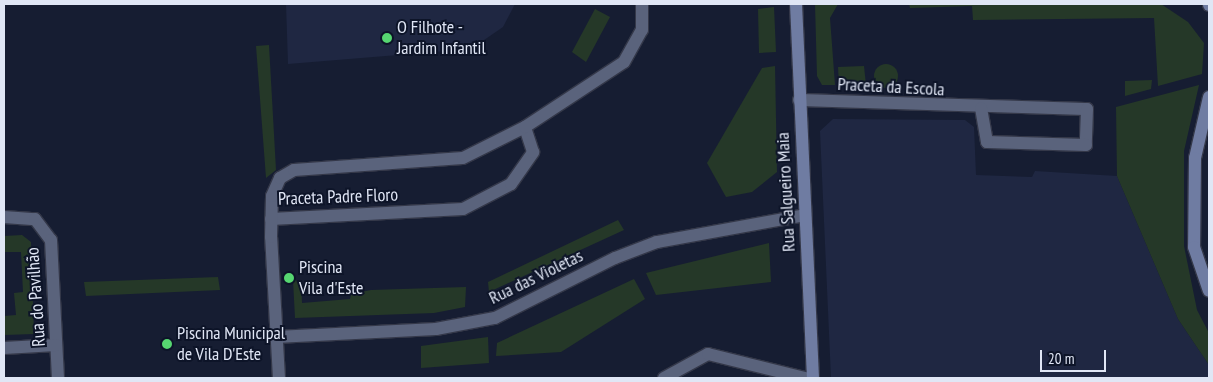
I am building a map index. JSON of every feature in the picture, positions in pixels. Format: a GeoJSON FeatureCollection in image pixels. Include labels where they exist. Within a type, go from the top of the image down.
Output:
{"type":"FeatureCollection","features":[{"type":"Feature","properties":{"kind":"street","name":"Praceta Padre Floro"},"geometry":{"type":"LineString","coordinates":[[525,127],[533,152],[511,184],[463,208],[271,219],[272,196],[280,178],[294,170],[462,158],[525,127],[624,62],[642,30],[642,4]]}},
{"type":"Feature","properties":{"kind":"street","name":"Rua Salgueiro Maia"},"geometry":{"type":"LineString","coordinates":[[796,4],[813,378]]}},
{"type":"Feature","properties":{"kind":"street"},"geometry":{"type":"LineString","coordinates":[[1209,97],[1195,158],[1194,247],[1209,291]]}},
{"type":"Feature","properties":{"kind":"street","name":"Praceta da Escola"},"geometry":{"type":"LineString","coordinates":[[799,100],[980,109],[1087,109],[1086,145],[987,142],[980,109]]}},
{"type":"Feature","properties":{"kind":"street","name":"Rua das Violetas"},"geometry":{"type":"LineString","coordinates":[[276,337],[436,329],[495,318],[615,258],[657,242],[805,214]]}},
{"type":"Feature","properties":{"kind":"street","name":"Rua do Pavilhão"},"geometry":{"type":"LineString","coordinates":[[4,217],[35,219],[51,240],[58,378]]}},
{"type":"Feature","properties":{"kind":"street"},"geometry":{"type":"LineString","coordinates":[[271,219],[279,378]]}},
{"type":"Feature","properties":{"kind":"street"},"geometry":{"type":"LineString","coordinates":[[4,348],[56,345]]}},
{"type":"Feature","properties":{"kind":"street"},"geometry":{"type":"LineString","coordinates":[[664,378],[677,374],[708,354],[805,378]]}},
{"type":"Feature","properties":{"kind":"shaded area","name":"O Filhote - Jardim Infantil"},"geometry":{"type":"Polygon","coordinates":[[[286,4],[515,4],[503,27],[471,49],[288,64],[286,4]]]}},
{"type":"Feature","properties":{"kind":"shaded area"},"geometry":{"type":"Polygon","coordinates":[[[833,119],[965,120],[974,127],[976,175],[1032,177],[1035,171],[1117,176],[1178,319],[1209,365],[1209,378],[831,378],[820,131],[833,119]]]}},
{"type":"Feature","properties":{"kind":"green space"},"geometry":{"type":"Polygon","coordinates":[[[815,4],[838,4],[830,18],[835,85],[822,85],[817,76],[815,4]]]}},
{"type":"Feature","properties":{"kind":"green space"},"geometry":{"type":"Polygon","coordinates":[[[909,4],[1161,4],[1188,22],[1204,43],[1202,74],[1158,86],[1154,18],[973,20],[972,6],[910,8],[909,4]]]}},
{"type":"Feature","properties":{"kind":"green space"},"geometry":{"type":"Polygon","coordinates":[[[774,7],[776,52],[759,53],[758,9],[774,7]]]}},
{"type":"Feature","properties":{"kind":"green space"},"geometry":{"type":"Polygon","coordinates":[[[595,9],[610,17],[586,62],[572,52],[595,9]]]}},
{"type":"Feature","properties":{"kind":"green space"},"geometry":{"type":"Polygon","coordinates":[[[269,45],[276,170],[266,178],[256,46],[269,45]]]}},
{"type":"Feature","properties":{"kind":"green space"},"geometry":{"type":"Polygon","coordinates":[[[886,64],[894,68],[898,76],[894,84],[886,88],[878,84],[874,76],[878,68],[886,64]]]}},
{"type":"Feature","properties":{"kind":"green space"},"geometry":{"type":"Polygon","coordinates":[[[775,66],[777,172],[752,192],[726,197],[707,163],[762,68],[775,66]]]}},
{"type":"Feature","properties":{"kind":"green space"},"geometry":{"type":"Polygon","coordinates":[[[864,66],[866,85],[839,85],[838,67],[864,66]]]}},
{"type":"Feature","properties":{"kind":"green space"},"geometry":{"type":"Polygon","coordinates":[[[1152,80],[1151,89],[1125,96],[1125,81],[1152,80]]]}},
{"type":"Feature","properties":{"kind":"green space"},"geometry":{"type":"Polygon","coordinates":[[[1199,85],[1184,151],[1184,246],[1197,310],[1209,333],[1209,365],[1178,319],[1117,176],[1116,107],[1199,85]]]}},
{"type":"Feature","properties":{"kind":"green space"},"geometry":{"type":"Polygon","coordinates":[[[618,220],[624,230],[489,292],[488,282],[618,220]]]}},
{"type":"Feature","properties":{"kind":"green space"},"geometry":{"type":"Polygon","coordinates":[[[22,235],[31,242],[34,334],[4,335],[4,316],[16,315],[14,293],[23,292],[21,252],[4,252],[4,236],[22,235]]]}},
{"type":"Feature","properties":{"kind":"green space"},"geometry":{"type":"Polygon","coordinates":[[[769,243],[771,282],[656,295],[646,273],[769,243]]]}},
{"type":"Feature","properties":{"kind":"green space"},"geometry":{"type":"Polygon","coordinates":[[[218,277],[220,290],[86,296],[84,282],[218,277]]]}},
{"type":"Feature","properties":{"kind":"green space"},"geometry":{"type":"Polygon","coordinates":[[[634,279],[645,299],[561,352],[496,356],[497,343],[634,279]]]}},
{"type":"Feature","properties":{"kind":"green space"},"geometry":{"type":"Polygon","coordinates":[[[293,280],[301,280],[302,303],[350,299],[351,294],[371,290],[466,287],[465,307],[434,313],[295,318],[293,280]]]}},
{"type":"Feature","properties":{"kind":"green space"},"geometry":{"type":"Polygon","coordinates":[[[488,337],[489,363],[421,368],[421,346],[488,337]]]}},
{"type":"Feature","properties":{"kind":"place","name":"O Filhote - Jardim Infantil"},"geometry":{"type":"Point","coordinates":[387,38]}},
{"type":"Feature","properties":{"kind":"place","name":"Piscina Vila d'Este"},"geometry":{"type":"Point","coordinates":[289,278]}},
{"type":"Feature","properties":{"kind":"place","name":"Piscina Municipal de Vila D'Este"},"geometry":{"type":"Point","coordinates":[167,344]}}]}
